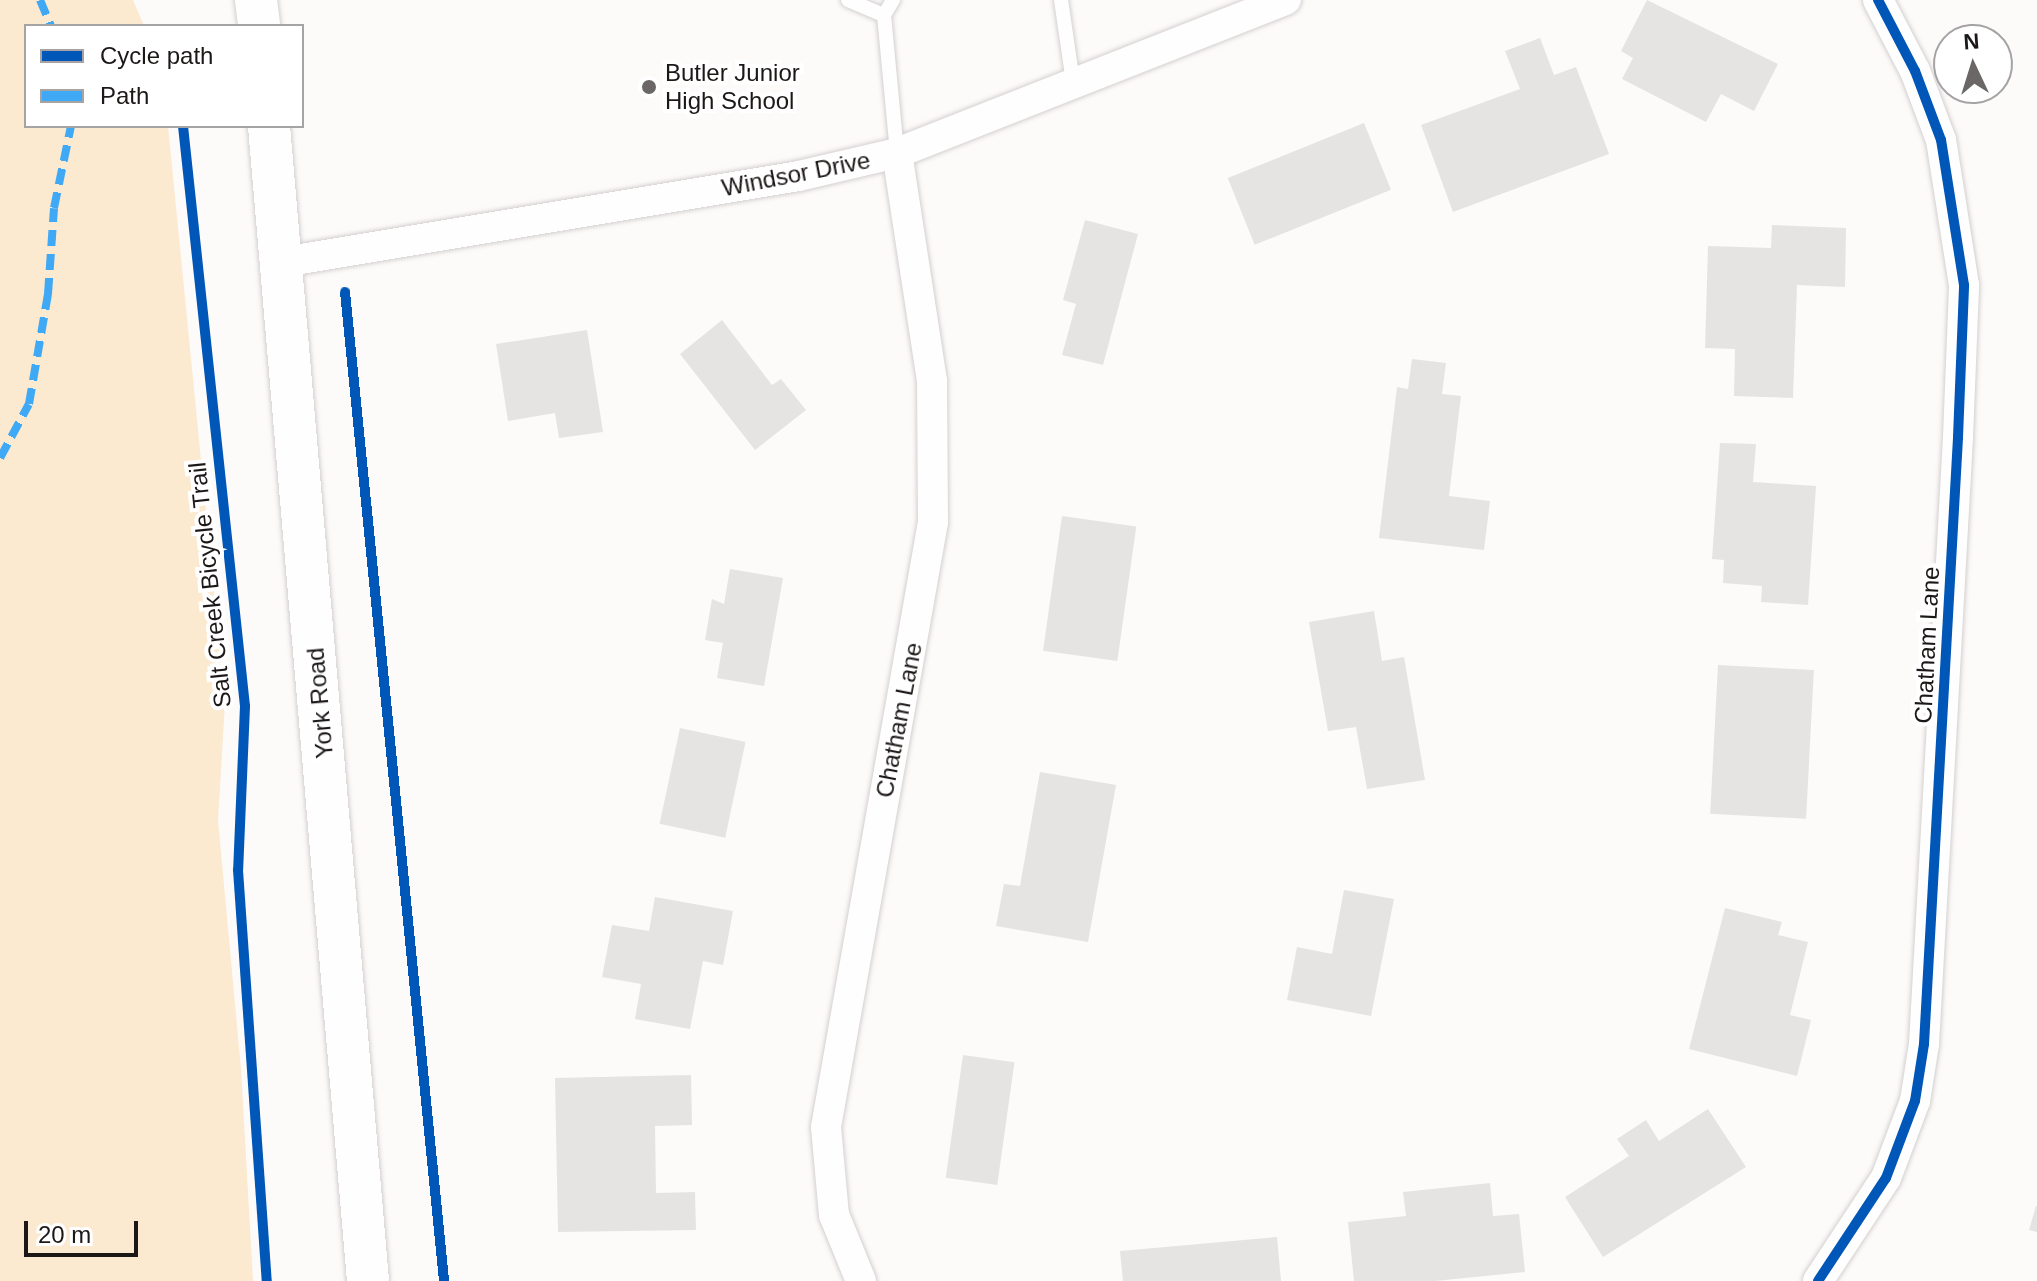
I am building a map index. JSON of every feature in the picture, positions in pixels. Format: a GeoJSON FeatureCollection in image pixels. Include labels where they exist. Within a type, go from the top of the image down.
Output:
{"type":"FeatureCollection","features":[{"type":"Feature","properties":{"kind":"main road"},"geometry":{"type":"LineString","coordinates":[[256,0],[259,24]]}},
{"type":"Feature","properties":{"kind":"main road","name":"York Road"},"geometry":{"type":"LineString","coordinates":[[269,128],[368,1281]]}},
{"type":"Feature","properties":{"kind":"street","name":"Windsor Drive"},"geometry":{"type":"LineString","coordinates":[[283,262],[799,176],[897,153],[1286,0]]}},
{"type":"Feature","properties":{"kind":"street","name":"Chatham Lane"},"geometry":{"type":"LineString","coordinates":[[1818,1281],[1889,1170],[1915,1101],[1924,1044],[1958,437],[1964,285],[1941,140],[1915,71],[1878,0]]}},
{"type":"Feature","properties":{"kind":"street","name":"Chatham Lane"},"geometry":{"type":"LineString","coordinates":[[861,1281],[834,1215],[826,1127],[933,522],[932,381],[897,153]]}},
{"type":"Feature","properties":{"kind":"lane"},"geometry":{"type":"LineString","coordinates":[[848,0],[884,15]]}},
{"type":"Feature","properties":{"kind":"lane"},"geometry":{"type":"LineString","coordinates":[[893,0],[884,15],[897,153]]}},
{"type":"Feature","properties":{"kind":"lane"},"geometry":{"type":"LineString","coordinates":[[1061,0],[1073,82]]}},
{"type":"Feature","properties":{"kind":"shaded area"},"geometry":{"type":"Polygon","coordinates":[[[0,0],[133,0],[143,24],[24,24],[24,128],[168,128],[225,703],[218,820],[241,1069],[253,1281],[0,1281],[0,0]]]}},
{"type":"Feature","properties":{"kind":"building"},"geometry":{"type":"Polygon","coordinates":[[[1647,0],[1778,64],[1754,111],[1721,94],[1706,122],[1622,79],[1633,58],[1621,51],[1647,0]]]}},
{"type":"Feature","properties":{"kind":"building"},"geometry":{"type":"Polygon","coordinates":[[[1540,38],[1554,75],[1576,67],[1609,154],[1453,212],[1421,125],[1520,89],[1505,51],[1540,38]]]}},
{"type":"Feature","properties":{"kind":"building"},"geometry":{"type":"Polygon","coordinates":[[[1364,123],[1391,190],[1255,245],[1228,178],[1364,123]]]}},
{"type":"Feature","properties":{"kind":"building"},"geometry":{"type":"Polygon","coordinates":[[[1085,220],[1138,234],[1103,365],[1062,355],[1076,304],[1063,300],[1085,220]]]}},
{"type":"Feature","properties":{"kind":"building"},"geometry":{"type":"Polygon","coordinates":[[[1772,225],[1846,228],[1845,287],[1797,285],[1793,398],[1734,396],[1735,349],[1705,348],[1708,246],[1771,248],[1772,225]]]}},
{"type":"Feature","properties":{"kind":"building"},"geometry":{"type":"Polygon","coordinates":[[[722,320],[772,385],[781,379],[806,410],[755,450],[680,354],[722,320]]]}},
{"type":"Feature","properties":{"kind":"building"},"geometry":{"type":"Polygon","coordinates":[[[587,330],[603,432],[559,438],[555,413],[508,421],[496,344],[587,330]]]}},
{"type":"Feature","properties":{"kind":"building"},"geometry":{"type":"Polygon","coordinates":[[[1412,359],[1446,363],[1442,394],[1461,396],[1449,496],[1490,501],[1484,550],[1379,538],[1397,387],[1408,389],[1412,359]]]}},
{"type":"Feature","properties":{"kind":"building"},"geometry":{"type":"Polygon","coordinates":[[[1720,443],[1756,444],[1753,482],[1816,486],[1808,605],[1761,602],[1762,586],[1723,583],[1724,560],[1712,559],[1720,443]]]}},
{"type":"Feature","properties":{"kind":"building"},"geometry":{"type":"Polygon","coordinates":[[[1062,516],[1136,526],[1117,661],[1043,651],[1062,516]]]}},
{"type":"Feature","properties":{"kind":"building"},"geometry":{"type":"Polygon","coordinates":[[[730,569],[783,578],[764,686],[717,678],[723,643],[705,640],[712,599],[724,604],[730,569]]]}},
{"type":"Feature","properties":{"kind":"building"},"geometry":{"type":"Polygon","coordinates":[[[1374,611],[1382,661],[1404,657],[1425,780],[1367,789],[1356,727],[1328,731],[1309,622],[1374,611]]]}},
{"type":"Feature","properties":{"kind":"building"},"geometry":{"type":"Polygon","coordinates":[[[1718,665],[1814,670],[1806,819],[1710,814],[1718,665]]]}},
{"type":"Feature","properties":{"kind":"building"},"geometry":{"type":"Polygon","coordinates":[[[680,728],[746,742],[725,838],[660,824],[680,728]]]}},
{"type":"Feature","properties":{"kind":"building"},"geometry":{"type":"Polygon","coordinates":[[[1040,772],[1116,785],[1088,942],[996,926],[1004,884],[1020,886],[1040,772]]]}},
{"type":"Feature","properties":{"kind":"building"},"geometry":{"type":"Polygon","coordinates":[[[1344,890],[1394,899],[1371,1016],[1287,1000],[1297,947],[1332,954],[1344,890]]]}},
{"type":"Feature","properties":{"kind":"building"},"geometry":{"type":"Polygon","coordinates":[[[655,897],[733,911],[723,965],[703,961],[690,1029],[635,1019],[641,984],[602,977],[612,925],[649,931],[655,897]]]}},
{"type":"Feature","properties":{"kind":"building"},"geometry":{"type":"Polygon","coordinates":[[[1725,908],[1782,922],[1778,935],[1808,942],[1790,1015],[1811,1020],[1797,1076],[1689,1049],[1725,908]]]}},
{"type":"Feature","properties":{"kind":"building"},"geometry":{"type":"Polygon","coordinates":[[[963,1055],[1014,1062],[997,1185],[946,1178],[963,1055]]]}},
{"type":"Feature","properties":{"kind":"building"},"geometry":{"type":"Polygon","coordinates":[[[691,1075],[692,1125],[655,1126],[656,1193],[695,1192],[696,1230],[558,1232],[555,1078],[691,1075]]]}},
{"type":"Feature","properties":{"kind":"building"},"geometry":{"type":"Polygon","coordinates":[[[1708,1109],[1746,1167],[1603,1257],[1565,1197],[1629,1156],[1617,1139],[1646,1120],[1659,1141],[1708,1109]]]}},
{"type":"Feature","properties":{"kind":"building"},"geometry":{"type":"Polygon","coordinates":[[[1490,1183],[1493,1216],[1519,1214],[1525,1272],[1435,1281],[1354,1281],[1348,1222],[1406,1216],[1403,1192],[1490,1183]]]}},
{"type":"Feature","properties":{"kind":"building"},"geometry":{"type":"Polygon","coordinates":[[[2037,1206],[2037,1232],[2029,1230],[2037,1206]]]}},
{"type":"Feature","properties":{"kind":"building"},"geometry":{"type":"Polygon","coordinates":[[[1277,1237],[1281,1281],[1123,1281],[1120,1251],[1277,1237]]]}},
{"type":"Feature","properties":{"kind":"marked path"},"geometry":{"type":"LineString","coordinates":[[40,0],[50,24]]}},
{"type":"Feature","properties":{"kind":"marked path"},"geometry":{"type":"LineString","coordinates":[[0,458],[29,404],[48,294],[54,208],[71,128]]}},
{"type":"Feature","properties":{"kind":"cycle path"},"geometry":{"type":"LineString","coordinates":[[1818,1281],[1886,1178],[1915,1101],[1924,1044],[1958,437],[1964,285],[1941,140],[1915,71],[1878,0]]}},
{"type":"Feature","properties":{"kind":"cycle path","name":"Salt Creek Bicycle Trail"},"geometry":{"type":"LineString","coordinates":[[183,128],[245,706],[238,870],[267,1281]]}},
{"type":"Feature","properties":{"kind":"cycle path"},"geometry":{"type":"LineString","coordinates":[[345,292],[444,1281]]}},
{"type":"Feature","properties":{"kind":"place","name":"Butler Junior High School"},"geometry":{"type":"Point","coordinates":[649,87]}}]}
